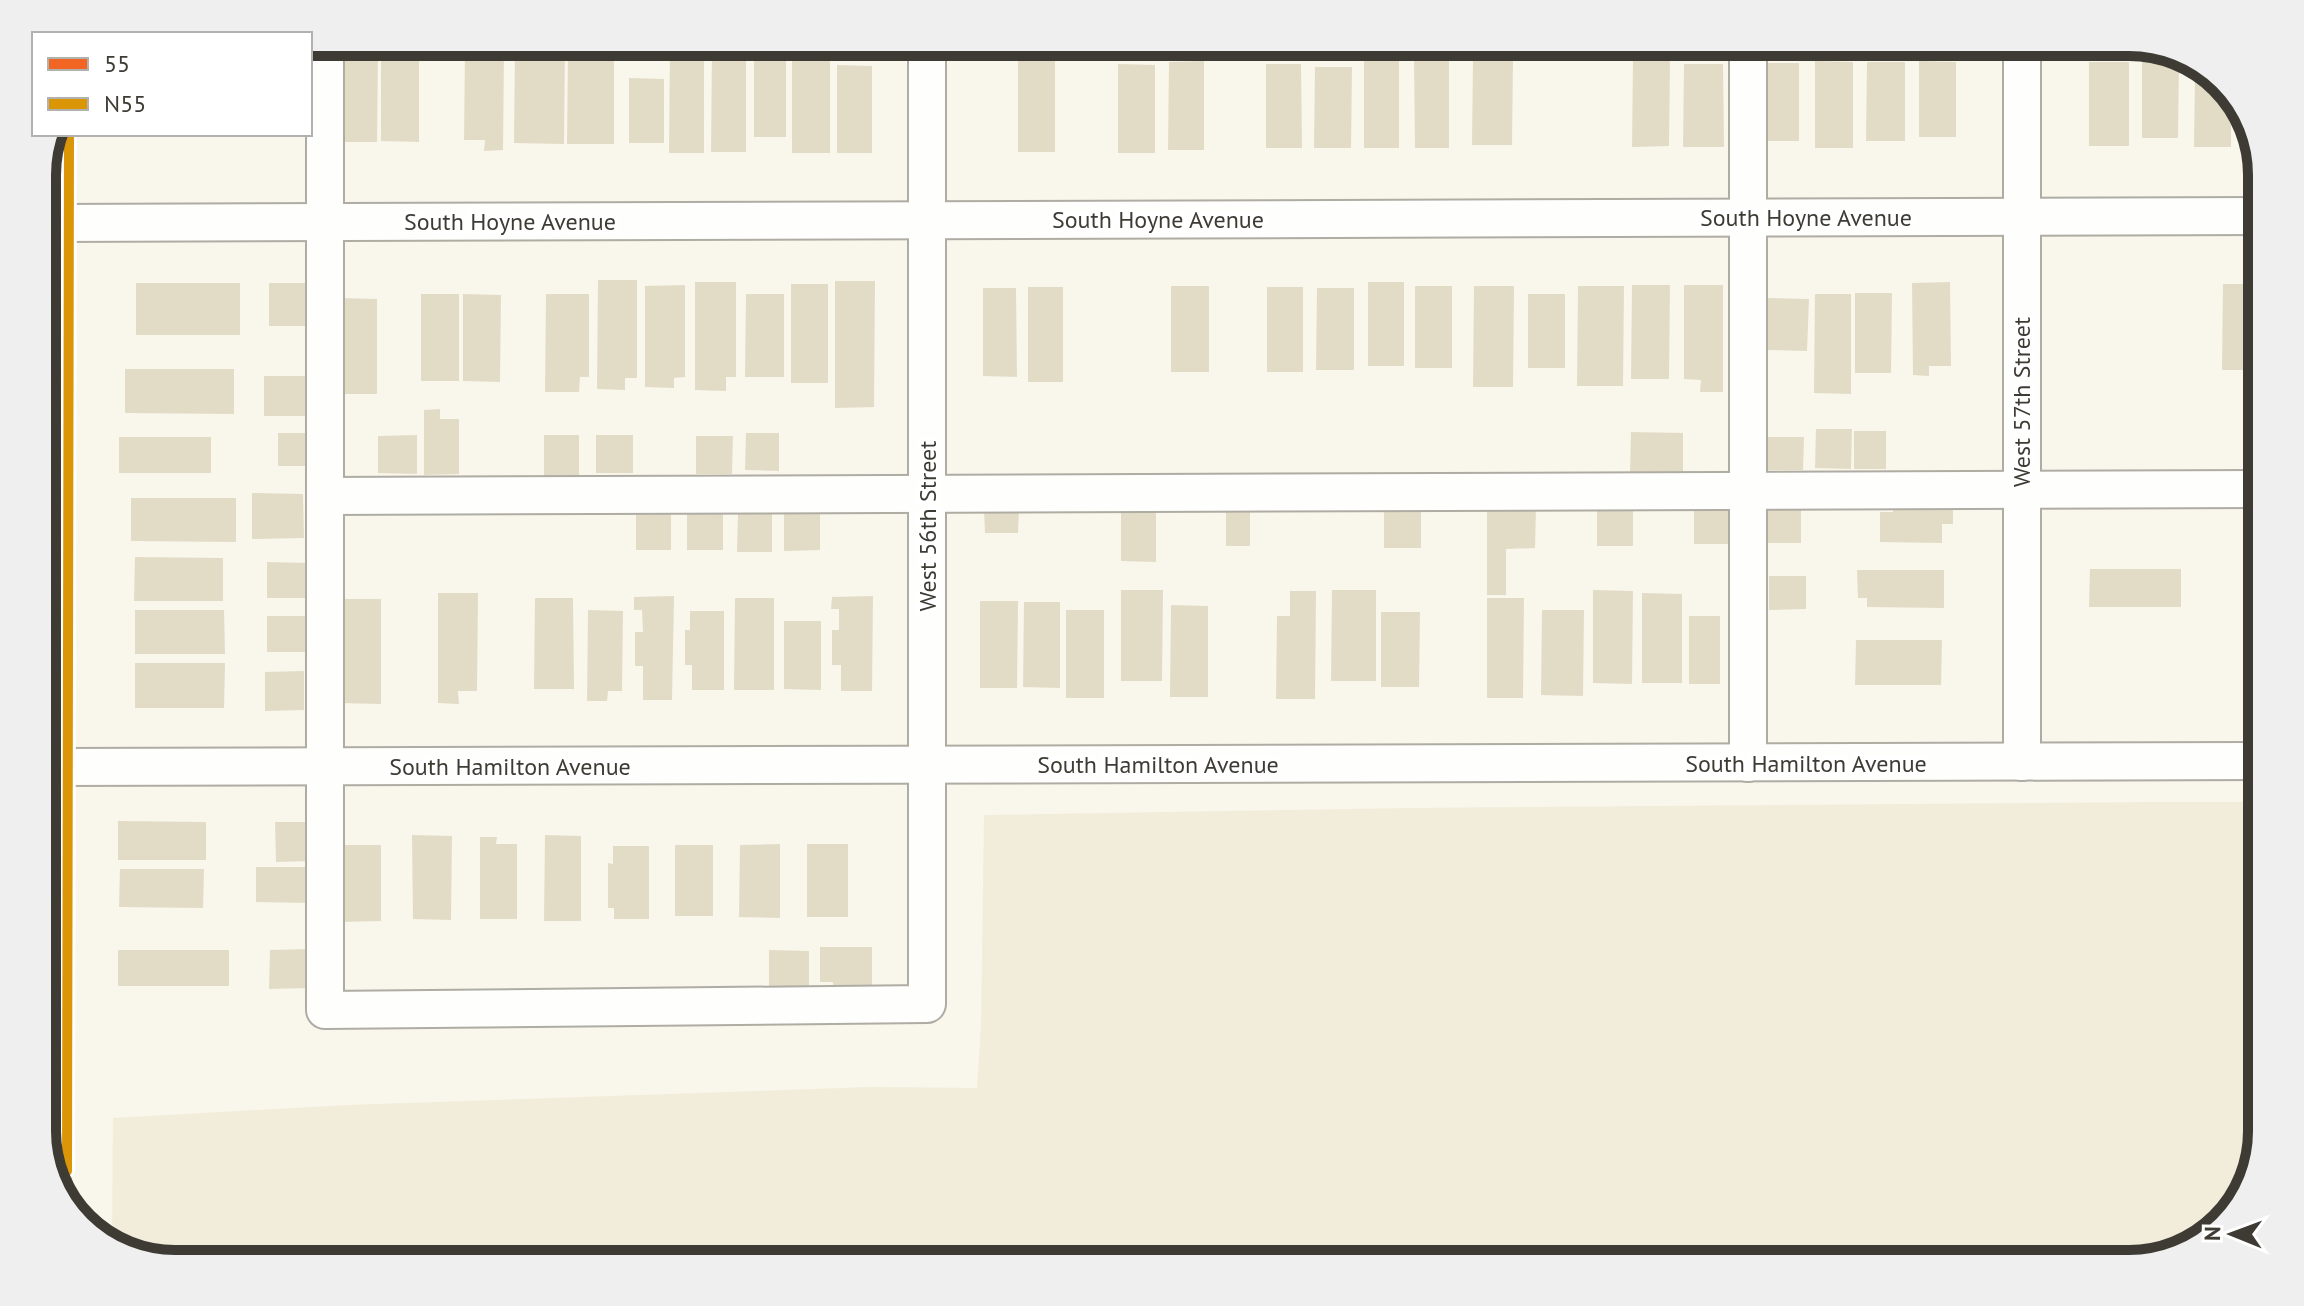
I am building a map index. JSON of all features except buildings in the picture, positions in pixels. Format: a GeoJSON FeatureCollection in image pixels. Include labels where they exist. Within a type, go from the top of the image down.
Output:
{"type":"FeatureCollection","features":[{"type":"Feature","properties":{"kind":"street"},"geometry":{"type":"LineString","coordinates":[[325,56],[325,766]]}},
{"type":"Feature","properties":{"kind":"street","name":"West 56th Street"},"geometry":{"type":"LineString","coordinates":[[325,766],[325,1010],[927,1004],[927,56]]}},
{"type":"Feature","properties":{"kind":"street"},"geometry":{"type":"LineString","coordinates":[[1748,56],[1748,763]]}},
{"type":"Feature","properties":{"kind":"street","name":"West 57th Street"},"geometry":{"type":"LineString","coordinates":[[2022,56],[2022,762]]}},
{"type":"Feature","properties":{"kind":"street","name":"South Hoyne Avenue"},"geometry":{"type":"LineString","coordinates":[[56,223],[2248,216]]}},
{"type":"Feature","properties":{"kind":"street"},"geometry":{"type":"LineString","coordinates":[[325,496],[2248,489]]}},
{"type":"Feature","properties":{"kind":"street","name":"South Hamilton Avenue"},"geometry":{"type":"LineString","coordinates":[[56,767],[2248,761]]}},
{"type":"Feature","properties":{"kind":"shaded area"},"geometry":{"type":"Polygon","coordinates":[[[2248,802],[2248,1131],[2244,1162],[2229,1194],[2192,1194],[2192,1231],[2160,1246],[2129,1250],[175,1250],[144,1246],[112,1231],[113,1118],[348,1105],[871,1087],[977,1088],[981,1027],[984,815],[1411,808],[2248,802]]]}},
{"type":"Feature","properties":{"kind":"transit line","name":"N55"},"geometry":{"type":"LineString","coordinates":[[67,1171],[69,138]]}}]}
